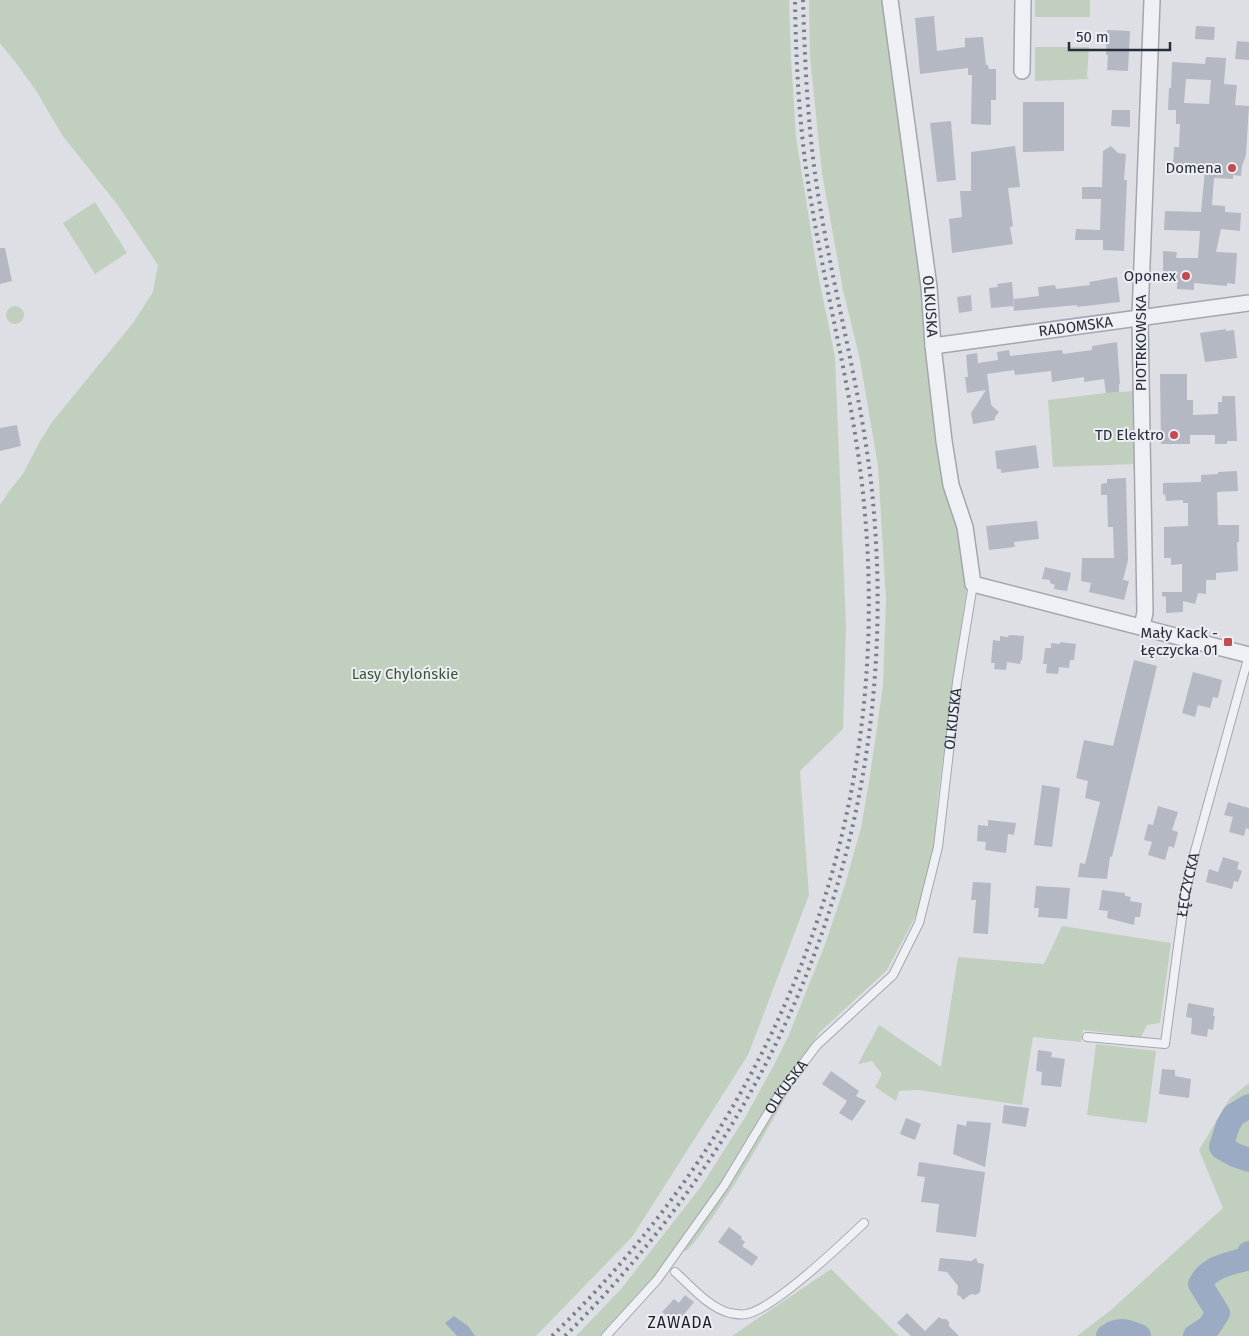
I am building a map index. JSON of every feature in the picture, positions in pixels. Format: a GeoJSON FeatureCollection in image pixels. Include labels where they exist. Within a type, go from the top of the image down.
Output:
{"type":"FeatureCollection","features":[{"type":"Feature","properties":{"kind":"street","name":"OLKUSKA"},"geometry":{"type":"LineString","coordinates":[[890,0],[929,287],[932,346],[948,468],[951,485],[964,527],[973,584]]}},
{"type":"Feature","properties":{"kind":"street"},"geometry":{"type":"LineString","coordinates":[[1022,71],[1023,0]]}},
{"type":"Feature","properties":{"kind":"street","name":"PIOTRKOWSKA"},"geometry":{"type":"LineString","coordinates":[[1142,627],[1145,612],[1140,317],[1152,0]]}},
{"type":"Feature","properties":{"kind":"street","name":"RADOMSKA"},"geometry":{"type":"LineString","coordinates":[[932,346],[1249,303]]}},
{"type":"Feature","properties":{"kind":"street","name":"ŁĘCZYCKA"},"geometry":{"type":"LineString","coordinates":[[973,584],[1249,655]]}},
{"type":"Feature","properties":{"kind":"lane","name":"OLKUSKA"},"geometry":{"type":"LineString","coordinates":[[606,1336],[657,1280],[724,1186],[779,1095],[817,1045],[893,975],[919,923],[938,847],[957,682],[973,584]]}},
{"type":"Feature","properties":{"kind":"lane","name":"ŁĘCZYCKA"},"geometry":{"type":"LineString","coordinates":[[1087,1037],[1164,1044],[1185,894],[1249,655]]}},
{"type":"Feature","properties":{"kind":"lane"},"geometry":{"type":"LineString","coordinates":[[675,1272],[712,1305],[729,1313],[746,1314],[769,1304],[835,1250],[864,1223]]}},
{"type":"Feature","properties":{"kind":"green space","name":"Lasy Chylońskie"},"geometry":{"type":"Polygon","coordinates":[[[0,0],[789,0],[796,137],[817,269],[835,357],[846,627],[843,729],[800,771],[809,895],[748,1055],[632,1237],[536,1336],[0,1336],[0,505],[23,474],[52,422],[133,323],[153,292],[158,265],[117,204],[62,135],[37,92],[0,43],[0,0]]]}},
{"type":"Feature","properties":{"kind":"green space"},"geometry":{"type":"Polygon","coordinates":[[[809,0],[884,0],[907,183],[924,287],[924,339],[927,370],[941,452],[958,525],[966,592],[938,795],[935,841],[922,904],[887,970],[819,1033],[723,1184],[649,1284],[602,1336],[576,1336],[621,1289],[700,1188],[746,1116],[788,1037],[826,942],[861,828],[883,686],[886,599],[878,466],[860,360],[843,290],[822,173],[810,57],[809,0]]]}},
{"type":"Feature","properties":{"kind":"green space"},"geometry":{"type":"Polygon","coordinates":[[[1035,0],[1090,0],[1090,17],[1035,17],[1035,0]]]}},
{"type":"Feature","properties":{"kind":"green space"},"geometry":{"type":"Polygon","coordinates":[[[1035,47],[1089,47],[1087,77],[1089,79],[1035,81],[1035,47]]]}},
{"type":"Feature","properties":{"kind":"green space"},"geometry":{"type":"Polygon","coordinates":[[[95,202],[127,253],[95,274],[63,223],[95,202]]]}},
{"type":"Feature","properties":{"kind":"green space"},"geometry":{"type":"Polygon","coordinates":[[[15,306],[21,309],[24,315],[21,321],[15,324],[9,321],[6,315],[9,309],[15,306]]]}},
{"type":"Feature","properties":{"kind":"green space"},"geometry":{"type":"Polygon","coordinates":[[[1134,391],[1136,464],[1053,467],[1048,400],[1134,391]]]}},
{"type":"Feature","properties":{"kind":"green space"},"geometry":{"type":"Polygon","coordinates":[[[1062,926],[1171,943],[1160,1023],[1147,1025],[1141,1037],[1083,1030],[1081,1042],[1033,1037],[1022,1105],[918,1090],[899,1091],[896,1101],[875,1087],[882,1074],[872,1061],[858,1064],[879,1025],[941,1067],[958,957],[1044,964],[1062,926]]]}},
{"type":"Feature","properties":{"kind":"green space"},"geometry":{"type":"Polygon","coordinates":[[[1096,1044],[1156,1051],[1147,1123],[1087,1115],[1096,1044]]]}},
{"type":"Feature","properties":{"kind":"green space"},"geometry":{"type":"Polygon","coordinates":[[[1249,1083],[1249,1336],[1077,1336],[1111,1310],[1223,1208],[1199,1150],[1230,1098],[1249,1083]]]}},
{"type":"Feature","properties":{"kind":"green space"},"geometry":{"type":"Polygon","coordinates":[[[789,1085],[792,1085],[733,1186],[693,1244],[686,1251],[683,1250],[749,1154],[789,1085]]]}},
{"type":"Feature","properties":{"kind":"green space"},"geometry":{"type":"Polygon","coordinates":[[[831,1269],[899,1336],[732,1336],[831,1269]]]}},
{"type":"Feature","properties":{"kind":"water"},"geometry":{"type":"Polygon","coordinates":[[[454,1316],[468,1326],[475,1336],[457,1336],[445,1323],[454,1316]]]}},
{"type":"Feature","properties":{"kind":"building"},"geometry":{"type":"Polygon","coordinates":[[[934,16],[937,51],[965,47],[965,38],[983,37],[986,65],[988,65],[989,69],[996,69],[996,100],[991,100],[991,125],[971,124],[972,75],[968,75],[968,68],[920,74],[915,18],[934,16]]]}},
{"type":"Feature","properties":{"kind":"building"},"geometry":{"type":"Polygon","coordinates":[[[1196,26],[1215,27],[1214,40],[1195,39],[1196,26]]]}},
{"type":"Feature","properties":{"kind":"building"},"geometry":{"type":"Polygon","coordinates":[[[1107,30],[1130,31],[1128,71],[1107,70],[1107,30]]]}},
{"type":"Feature","properties":{"kind":"building"},"geometry":{"type":"Polygon","coordinates":[[[1237,41],[1249,42],[1249,60],[1235,59],[1237,41]]]}},
{"type":"Feature","properties":{"kind":"building"},"geometry":{"type":"Polygon","coordinates":[[[1206,57],[1226,58],[1224,84],[1237,85],[1235,105],[1249,106],[1246,155],[1241,176],[1233,175],[1233,179],[1214,178],[1212,205],[1225,206],[1225,212],[1241,213],[1240,231],[1221,229],[1216,252],[1237,253],[1235,284],[1227,283],[1227,286],[1194,283],[1194,290],[1177,289],[1177,282],[1171,282],[1171,276],[1163,277],[1163,251],[1177,252],[1176,258],[1198,258],[1200,231],[1164,230],[1165,211],[1201,212],[1205,167],[1187,166],[1183,171],[1179,166],[1173,166],[1174,147],[1179,147],[1180,124],[1176,124],[1176,110],[1168,110],[1172,62],[1205,64],[1206,57]],[[1186,79],[1184,103],[1209,104],[1211,80],[1186,79]]]}},
{"type":"Feature","properties":{"kind":"building"},"geometry":{"type":"Polygon","coordinates":[[[1023,102],[1064,102],[1064,151],[1023,152],[1023,102]]]}},
{"type":"Feature","properties":{"kind":"building"},"geometry":{"type":"Polygon","coordinates":[[[1112,110],[1130,110],[1130,127],[1111,126],[1112,110]]]}},
{"type":"Feature","properties":{"kind":"building"},"geometry":{"type":"Polygon","coordinates":[[[951,121],[956,180],[937,182],[930,123],[951,121]]]}},
{"type":"Feature","properties":{"kind":"building"},"geometry":{"type":"Polygon","coordinates":[[[1015,146],[1020,187],[1008,188],[1013,226],[1010,227],[1013,244],[952,253],[949,219],[962,217],[960,191],[971,191],[971,152],[1015,146]]]}},
{"type":"Feature","properties":{"kind":"building"},"geometry":{"type":"Polygon","coordinates":[[[1111,146],[1118,153],[1126,154],[1124,180],[1127,180],[1124,251],[1103,250],[1103,240],[1075,240],[1076,229],[1100,230],[1101,199],[1082,199],[1082,187],[1102,187],[1103,151],[1111,146]]]}},
{"type":"Feature","properties":{"kind":"building"},"geometry":{"type":"Polygon","coordinates":[[[0,248],[5,248],[12,281],[0,284],[0,248]]]}},
{"type":"Feature","properties":{"kind":"building"},"geometry":{"type":"Polygon","coordinates":[[[1117,277],[1120,302],[1014,311],[1013,299],[1039,296],[1038,287],[1055,285],[1056,289],[1090,285],[1089,282],[1117,277]]]}},
{"type":"Feature","properties":{"kind":"building"},"geometry":{"type":"Polygon","coordinates":[[[1012,282],[1014,306],[991,308],[989,288],[998,287],[997,284],[1012,282]]]}},
{"type":"Feature","properties":{"kind":"building"},"geometry":{"type":"Polygon","coordinates":[[[971,295],[972,311],[959,313],[957,297],[971,295]]]}},
{"type":"Feature","properties":{"kind":"building"},"geometry":{"type":"Polygon","coordinates":[[[1226,329],[1226,331],[1234,330],[1237,358],[1205,362],[1200,333],[1226,329]]]}},
{"type":"Feature","properties":{"kind":"building"},"geometry":{"type":"Polygon","coordinates":[[[1117,342],[1119,392],[1106,393],[1104,379],[1084,382],[1084,377],[1052,382],[1051,371],[1015,375],[1014,370],[987,374],[991,405],[999,412],[995,420],[973,424],[971,413],[986,390],[967,393],[965,377],[968,377],[966,355],[977,353],[978,363],[998,360],[997,352],[1009,350],[1010,356],[1062,350],[1063,354],[1092,350],[1092,346],[1117,342]]]}},
{"type":"Feature","properties":{"kind":"building"},"geometry":{"type":"Polygon","coordinates":[[[1160,374],[1187,374],[1187,400],[1193,400],[1193,415],[1218,414],[1218,402],[1222,402],[1222,396],[1235,396],[1237,441],[1227,441],[1227,444],[1215,444],[1215,435],[1190,435],[1190,444],[1161,444],[1160,374]]]}},
{"type":"Feature","properties":{"kind":"building"},"geometry":{"type":"Polygon","coordinates":[[[17,425],[21,446],[0,451],[0,428],[17,425]]]}},
{"type":"Feature","properties":{"kind":"building"},"geometry":{"type":"Polygon","coordinates":[[[1036,445],[1039,468],[1001,473],[1001,469],[997,469],[995,451],[1036,445]]]}},
{"type":"Feature","properties":{"kind":"building"},"geometry":{"type":"Polygon","coordinates":[[[1237,471],[1238,491],[1217,492],[1218,525],[1239,525],[1239,542],[1237,542],[1238,571],[1216,573],[1216,580],[1206,580],[1206,594],[1198,593],[1195,604],[1183,601],[1183,612],[1166,613],[1166,597],[1162,596],[1162,592],[1182,592],[1182,564],[1171,565],[1171,558],[1164,558],[1164,527],[1188,526],[1188,503],[1183,503],[1183,500],[1166,501],[1165,494],[1163,495],[1163,483],[1201,482],[1201,475],[1237,471]]]}},
{"type":"Feature","properties":{"kind":"building"},"geometry":{"type":"Polygon","coordinates":[[[1126,478],[1128,560],[1123,580],[1129,581],[1124,600],[1089,592],[1091,583],[1081,581],[1082,558],[1114,558],[1113,527],[1108,527],[1107,495],[1101,495],[1101,484],[1107,483],[1107,479],[1126,478]]]}},
{"type":"Feature","properties":{"kind":"building"},"geometry":{"type":"Polygon","coordinates":[[[1037,521],[1039,539],[1014,542],[1015,547],[989,550],[986,526],[1037,521]]]}},
{"type":"Feature","properties":{"kind":"building"},"geometry":{"type":"Polygon","coordinates":[[[1045,567],[1071,573],[1067,591],[1054,589],[1055,585],[1050,583],[1050,580],[1042,579],[1045,567]]]}},
{"type":"Feature","properties":{"kind":"building"},"geometry":{"type":"Polygon","coordinates":[[[1009,635],[1024,636],[1022,660],[1020,664],[1007,662],[1006,670],[994,669],[995,663],[991,663],[993,640],[1000,641],[1000,636],[1008,637],[1009,635]]]}},
{"type":"Feature","properties":{"kind":"building"},"geometry":{"type":"Polygon","coordinates":[[[1060,642],[1076,644],[1074,660],[1070,660],[1069,668],[1059,667],[1058,674],[1046,673],[1047,664],[1043,664],[1045,648],[1051,648],[1051,643],[1060,644],[1060,642]]]}},
{"type":"Feature","properties":{"kind":"building"},"geometry":{"type":"Polygon","coordinates":[[[1134,660],[1157,666],[1112,857],[1110,856],[1107,879],[1078,877],[1080,863],[1085,864],[1100,802],[1085,798],[1088,781],[1076,778],[1084,740],[1113,746],[1134,660]]]}},
{"type":"Feature","properties":{"kind":"building"},"geometry":{"type":"Polygon","coordinates":[[[1193,672],[1222,680],[1218,698],[1213,697],[1210,708],[1198,705],[1195,717],[1182,713],[1193,672]]]}},
{"type":"Feature","properties":{"kind":"building"},"geometry":{"type":"Polygon","coordinates":[[[1042,785],[1060,788],[1052,847],[1034,845],[1042,785]]]}},
{"type":"Feature","properties":{"kind":"building"},"geometry":{"type":"Polygon","coordinates":[[[1228,802],[1249,808],[1249,829],[1246,828],[1244,836],[1229,832],[1233,817],[1224,815],[1228,802]]]}},
{"type":"Feature","properties":{"kind":"building"},"geometry":{"type":"Polygon","coordinates":[[[1158,806],[1178,812],[1172,830],[1178,832],[1174,848],[1169,846],[1165,860],[1148,855],[1152,842],[1144,840],[1148,824],[1153,825],[1158,806]]]}},
{"type":"Feature","properties":{"kind":"building"},"geometry":{"type":"Polygon","coordinates":[[[988,820],[1016,823],[1014,835],[1008,834],[1006,853],[985,850],[986,842],[977,841],[978,825],[988,826],[988,820]]]}},
{"type":"Feature","properties":{"kind":"building"},"geometry":{"type":"Polygon","coordinates":[[[1223,857],[1239,862],[1237,869],[1242,871],[1238,882],[1234,881],[1232,889],[1206,882],[1209,869],[1218,872],[1223,857]]]}},
{"type":"Feature","properties":{"kind":"building"},"geometry":{"type":"Polygon","coordinates":[[[973,882],[991,883],[988,934],[973,933],[976,900],[971,900],[973,882]]]}},
{"type":"Feature","properties":{"kind":"building"},"geometry":{"type":"Polygon","coordinates":[[[1036,886],[1070,888],[1067,919],[1038,917],[1039,908],[1034,908],[1036,886]]]}},
{"type":"Feature","properties":{"kind":"building"},"geometry":{"type":"Polygon","coordinates":[[[1102,890],[1125,893],[1125,896],[1131,897],[1130,901],[1142,903],[1140,917],[1135,917],[1134,925],[1107,918],[1108,911],[1099,910],[1102,890]]]}},
{"type":"Feature","properties":{"kind":"building"},"geometry":{"type":"Polygon","coordinates":[[[1188,1003],[1214,1008],[1213,1030],[1208,1029],[1207,1037],[1191,1034],[1192,1018],[1186,1017],[1188,1003]]]}},
{"type":"Feature","properties":{"kind":"building"},"geometry":{"type":"Polygon","coordinates":[[[1038,1050],[1052,1052],[1051,1057],[1065,1059],[1061,1087],[1041,1085],[1042,1072],[1036,1071],[1038,1050]]]}},
{"type":"Feature","properties":{"kind":"building"},"geometry":{"type":"Polygon","coordinates":[[[1162,1069],[1175,1070],[1175,1076],[1191,1079],[1189,1098],[1159,1094],[1162,1069]]]}},
{"type":"Feature","properties":{"kind":"building"},"geometry":{"type":"Polygon","coordinates":[[[831,1071],[859,1091],[856,1096],[866,1101],[852,1121],[839,1113],[847,1101],[822,1084],[831,1071]]]}},
{"type":"Feature","properties":{"kind":"building"},"geometry":{"type":"Polygon","coordinates":[[[1004,1105],[1029,1108],[1026,1127],[1002,1123],[1004,1105]]]}},
{"type":"Feature","properties":{"kind":"building"},"geometry":{"type":"Polygon","coordinates":[[[906,1118],[921,1124],[915,1140],[900,1134],[906,1118]]]}},
{"type":"Feature","properties":{"kind":"building"},"geometry":{"type":"Polygon","coordinates":[[[967,1121],[991,1123],[985,1167],[953,1154],[957,1124],[966,1126],[967,1121]]]}},
{"type":"Feature","properties":{"kind":"building"},"geometry":{"type":"Polygon","coordinates":[[[919,1162],[985,1172],[976,1237],[936,1232],[939,1204],[921,1202],[925,1177],[917,1176],[919,1162]]]}},
{"type":"Feature","properties":{"kind":"building"},"geometry":{"type":"Polygon","coordinates":[[[729,1227],[742,1237],[741,1239],[745,1242],[742,1246],[758,1257],[752,1266],[718,1242],[729,1227]]]}},
{"type":"Feature","properties":{"kind":"building"},"geometry":{"type":"Polygon","coordinates":[[[940,1258],[971,1261],[976,1258],[978,1263],[984,1264],[980,1292],[976,1295],[971,1294],[963,1300],[957,1295],[958,1286],[947,1272],[938,1271],[940,1258]]]}},
{"type":"Feature","properties":{"kind":"building"},"geometry":{"type":"Polygon","coordinates":[[[685,1295],[694,1302],[675,1323],[662,1312],[674,1299],[679,1303],[685,1295]]]}},
{"type":"Feature","properties":{"kind":"building"},"geometry":{"type":"Polygon","coordinates":[[[907,1313],[925,1331],[939,1317],[946,1319],[949,1322],[949,1326],[959,1336],[911,1336],[897,1323],[907,1313]]]}},
{"type":"Feature","properties":{"kind":"waterway"},"geometry":{"type":"LineString","coordinates":[[1249,1106],[1234,1115],[1228,1125],[1221,1147],[1249,1160]]}},
{"type":"Feature","properties":{"kind":"waterway"},"geometry":{"type":"LineString","coordinates":[[1195,1336],[1209,1327],[1218,1313],[1200,1284],[1214,1270],[1246,1259],[1249,1253]]}},
{"type":"Feature","properties":{"kind":"waterway"},"geometry":{"type":"LineString","coordinates":[[1108,1336],[1112,1333],[1124,1331],[1139,1336]]}},
{"type":"Feature","properties":{"kind":"railway"},"geometry":{"type":"LineString","coordinates":[[552,1336],[634,1247],[705,1151],[764,1050],[810,943],[843,831],[863,716],[869,597],[861,476],[856,442],[804,156],[796,52],[795,0]]}},
{"type":"Feature","properties":{"kind":"railway"},"geometry":{"type":"LineString","coordinates":[[565,1336],[646,1247],[715,1152],[772,1051],[818,945],[851,835],[871,720],[878,603],[871,482],[866,446],[815,175],[808,100],[803,0]]}},
{"type":"Feature","properties":{"kind":"place","name":"Domena"},"geometry":{"type":"Point","coordinates":[1232,168]}},
{"type":"Feature","properties":{"kind":"place","name":"Oponex"},"geometry":{"type":"Point","coordinates":[1186,276]}},
{"type":"Feature","properties":{"kind":"place","name":"TD Elektro"},"geometry":{"type":"Point","coordinates":[1174,435]}},
{"type":"Feature","properties":{"kind":"place","name":"Mały Kack - Łęczycka 01"},"geometry":{"type":"Point","coordinates":[1228,642]}},
{"type":"Feature","properties":{"kind":"district","name":"ZAWADA"},"geometry":{"type":"Point","coordinates":[680,1322]}}]}
